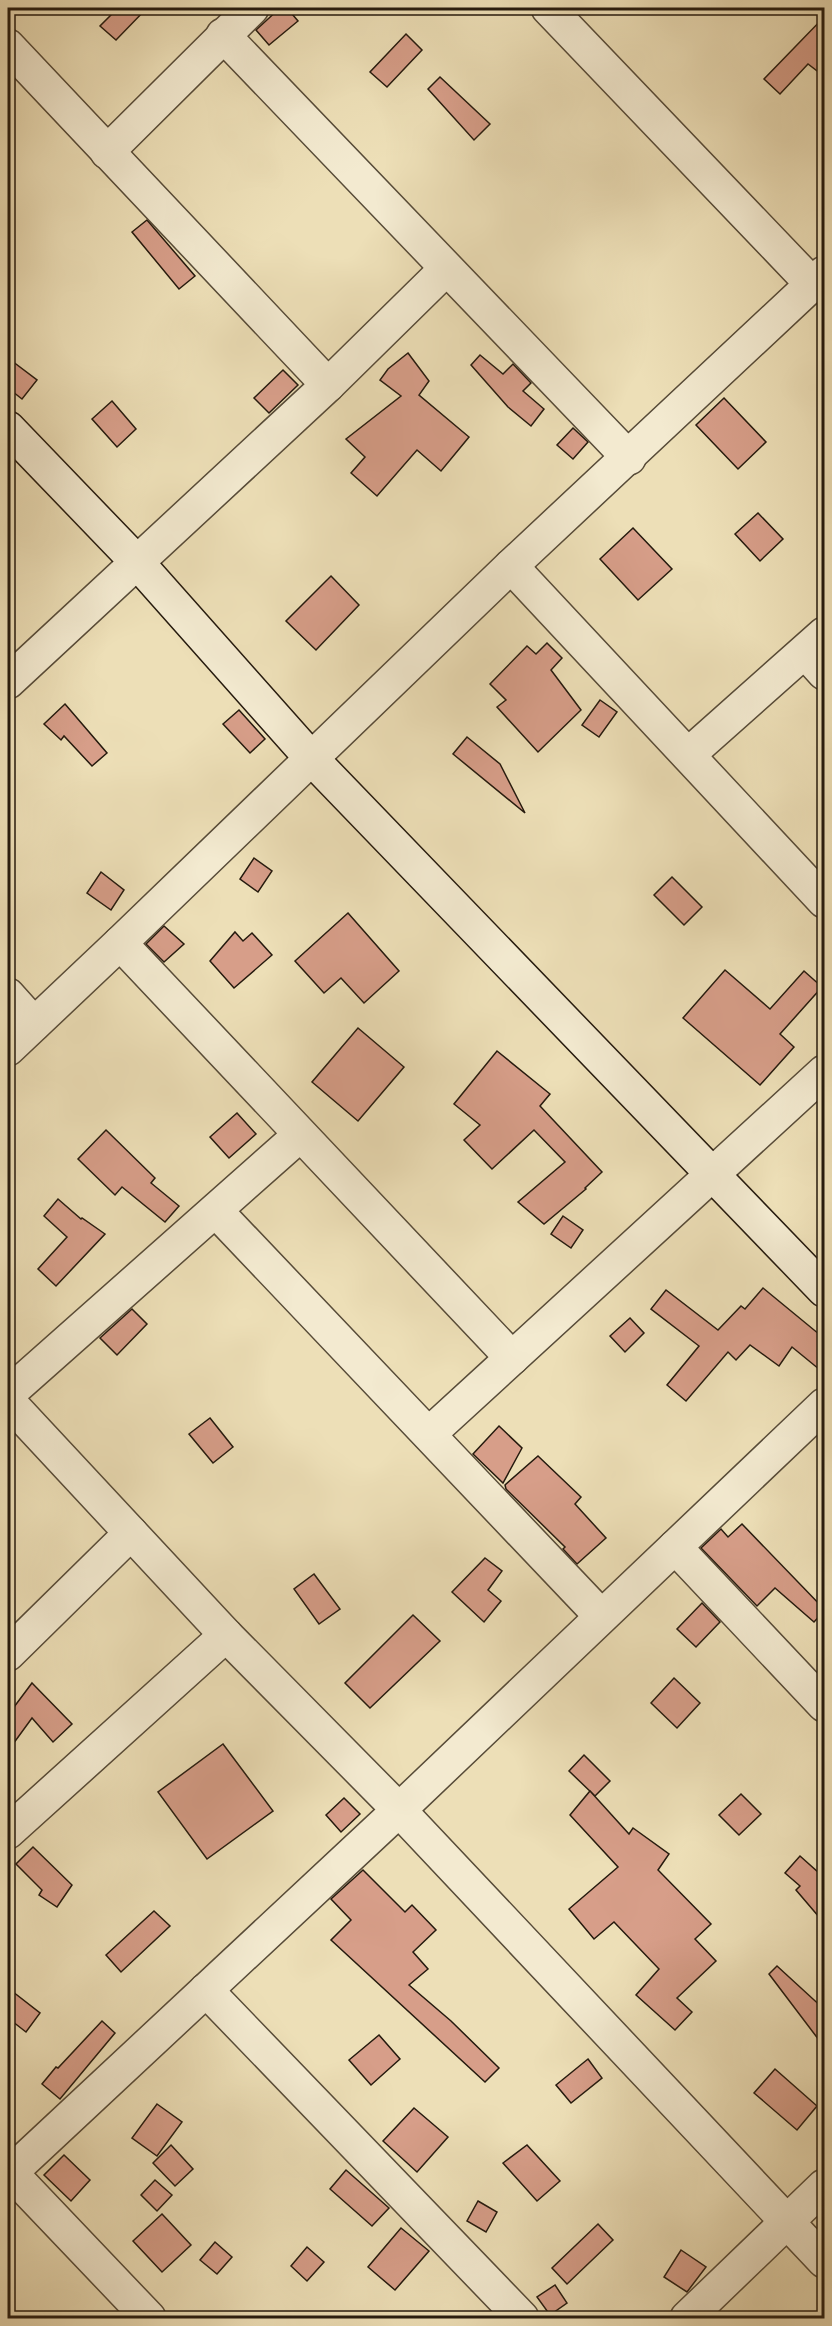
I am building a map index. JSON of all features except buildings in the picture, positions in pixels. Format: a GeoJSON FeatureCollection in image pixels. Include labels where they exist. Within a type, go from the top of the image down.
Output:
{"type":"FeatureCollection","features":[{"type":"Feature","properties":{"kind":"street"},"geometry":{"type":"LineString","coordinates":[[106,152],[252,8]]}},
{"type":"Feature","properties":{"kind":"street"},"geometry":{"type":"LineString","coordinates":[[8,1049],[511,566],[630,458],[819,279],[548,8]]}},
{"type":"Feature","properties":{"kind":"street"},"geometry":{"type":"LineString","coordinates":[[223,35],[630,458]]}},
{"type":"Feature","properties":{"kind":"street"},"geometry":{"type":"LineString","coordinates":[[8,46],[328,385]]}},
{"type":"Feature","properties":{"kind":"street"},"geometry":{"type":"LineString","coordinates":[[8,682],[328,385],[446,268]]}},
{"type":"Feature","properties":{"kind":"street"},"geometry":{"type":"LineString","coordinates":[[8,428],[136,561],[311,758],[825,1290]]}},
{"type":"Feature","properties":{"kind":"street"},"geometry":{"type":"LineString","coordinates":[[511,566],[825,901]]}},
{"type":"Feature","properties":{"kind":"street"},"geometry":{"type":"LineString","coordinates":[[688,755],[818,653]]}},
{"type":"Feature","properties":{"kind":"street"},"geometry":{"type":"LineString","coordinates":[[120,943],[512,1358]]}},
{"type":"Feature","properties":{"kind":"street"},"geometry":{"type":"LineString","coordinates":[[8,995],[34,1024]]}},
{"type":"Feature","properties":{"kind":"street"},"geometry":{"type":"LineString","coordinates":[[429,1434],[825,1072]]}},
{"type":"Feature","properties":{"kind":"street"},"geometry":{"type":"LineString","coordinates":[[8,1394],[300,1135]]}},
{"type":"Feature","properties":{"kind":"street"},"geometry":{"type":"LineString","coordinates":[[216,1210],[601,1616]]}},
{"type":"Feature","properties":{"kind":"street"},"geometry":{"type":"LineString","coordinates":[[8,1401],[226,1635],[399,1810],[825,2261]]}},
{"type":"Feature","properties":{"kind":"street"},"geometry":{"type":"LineString","coordinates":[[149,2319],[8,2172],[399,1810],[825,1405]]}},
{"type":"Feature","properties":{"kind":"street"},"geometry":{"type":"LineString","coordinates":[[8,1654],[131,1533]]}},
{"type":"Feature","properties":{"kind":"street"},"geometry":{"type":"LineString","coordinates":[[675,1547],[825,1705]]}},
{"type":"Feature","properties":{"kind":"street"},"geometry":{"type":"LineString","coordinates":[[8,1832],[226,1635]]}},
{"type":"Feature","properties":{"kind":"street"},"geometry":{"type":"LineString","coordinates":[[206,1990],[522,2319]]}},
{"type":"Feature","properties":{"kind":"street"},"geometry":{"type":"LineString","coordinates":[[687,2319],[825,2186]]}}]}
